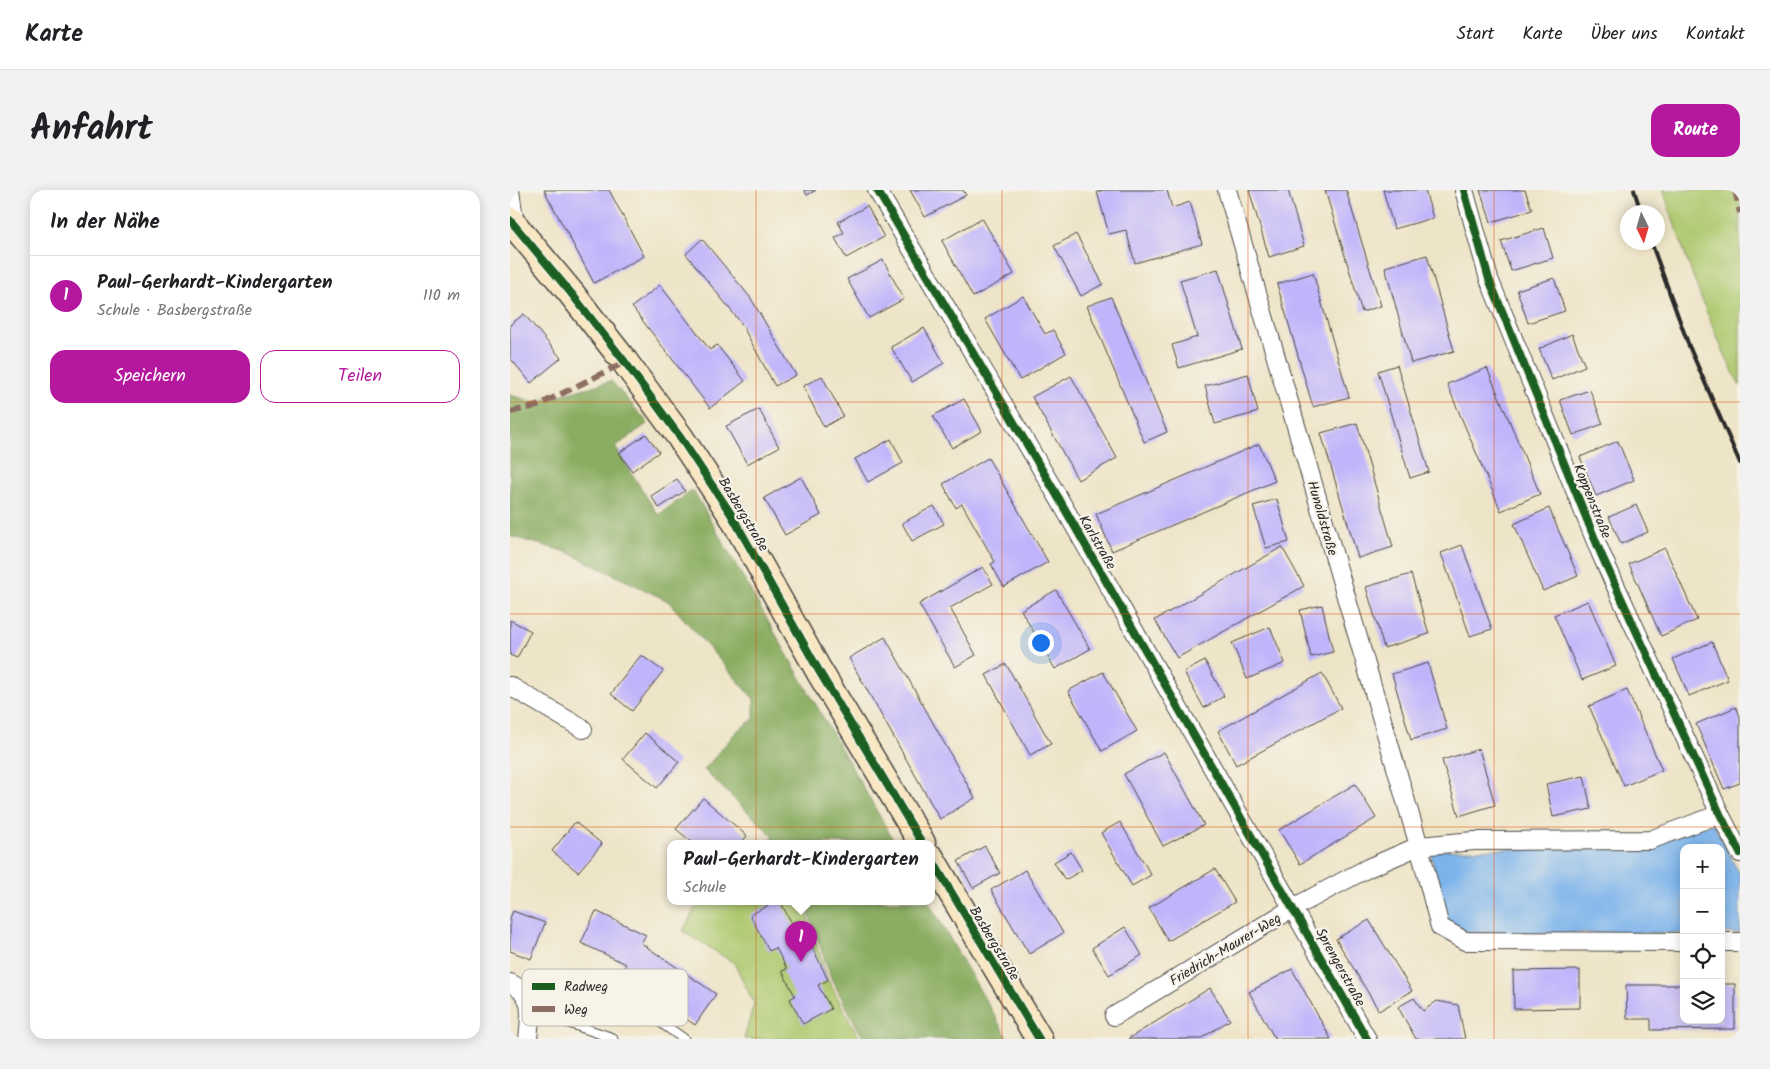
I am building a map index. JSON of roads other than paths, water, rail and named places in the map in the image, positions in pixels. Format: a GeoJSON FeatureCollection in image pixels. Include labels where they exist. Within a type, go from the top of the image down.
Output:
{"type":"FeatureCollection","features":[{"type":"Feature","properties":{"kind":"main road","name":"Basbergstraße"},"geometry":{"type":"LineString","coordinates":[[512,222],[571,293],[675,429],[731,514],[819,671],[920,840]]}},
{"type":"Feature","properties":{"kind":"main road","name":"Basbergstraße"},"geometry":{"type":"LineString","coordinates":[[935,865],[1039,1039]]}},
{"type":"Feature","properties":{"kind":"street","name":"Karlstraße"},"geometry":{"type":"LineString","coordinates":[[877,190],[1063,506],[1293,908]]}},
{"type":"Feature","properties":{"kind":"street","name":"Hunoldstraße"},"geometry":{"type":"LineString","coordinates":[[1227,190],[1419,846]]}},
{"type":"Feature","properties":{"kind":"street","name":"Koppenstraße"},"geometry":{"type":"LineString","coordinates":[[1464,190],[1489,279],[1601,554],[1720,814]]}},
{"type":"Feature","properties":{"kind":"street","name":"Basbergstraße"},"geometry":{"type":"LineString","coordinates":[[510,191],[512,222]]}},
{"type":"Feature","properties":{"kind":"street"},"geometry":{"type":"LineString","coordinates":[[510,686],[583,729]]}},
{"type":"Feature","properties":{"kind":"street","name":"Friedrich-Maurer-Weg"},"geometry":{"type":"LineString","coordinates":[[1114,1016],[1293,908],[1368,868],[1419,846],[1474,841],[1650,840],[1720,814]]}},
{"type":"Feature","properties":{"kind":"street"},"geometry":{"type":"LineString","coordinates":[[1720,814],[1740,853]]}},
{"type":"Feature","properties":{"kind":"street"},"geometry":{"type":"LineString","coordinates":[[1419,846],[1440,927],[1465,941],[1680,942]]}},
{"type":"Feature","properties":{"kind":"street","name":"Sprengerstraße"},"geometry":{"type":"LineString","coordinates":[[1293,908],[1367,1039]]}},
{"type":"Feature","properties":{"kind":"street"},"geometry":{"type":"LineString","coordinates":[[1725,942],[1740,942]]}},
{"type":"Feature","properties":{"kind":"street"},"geometry":{"type":"LineString","coordinates":[[510,983],[518,987],[522,993]]}},
{"type":"Feature","properties":{"kind":"street"},"geometry":{"type":"LineString","coordinates":[[528,1026],[528,1039]]}},
{"type":"Feature","properties":{"kind":"lane"},"geometry":{"type":"LineString","coordinates":[[585,1026],[613,1039]]}},
{"type":"Feature","properties":{"kind":"lane"},"geometry":{"type":"LineString","coordinates":[[666,1026],[684,1039]]}},
{"type":"Feature","properties":{"kind":"water"},"geometry":{"type":"Polygon","coordinates":[[[1713,823],[1724,844],[1680,844],[1680,933],[1469,933],[1447,922],[1430,851],[1651,845],[1713,823]]]}},
{"type":"Feature","properties":{"kind":"water"},"geometry":{"type":"Polygon","coordinates":[[[1725,846],[1740,875],[1740,933],[1725,933],[1725,846]]]}},
{"type":"Feature","properties":{"kind":"railway"},"geometry":{"type":"LineString","coordinates":[[1634,190],[1639,205]]}},
{"type":"Feature","properties":{"kind":"railway"},"geometry":{"type":"LineString","coordinates":[[1654,250],[1689,346],[1740,463]]}},
{"type":"Feature","properties":{"kind":"place","name":"Paul-Gerhardt-Kindergarten"},"geometry":{"type":"Point","coordinates":[801,962]}}]}
